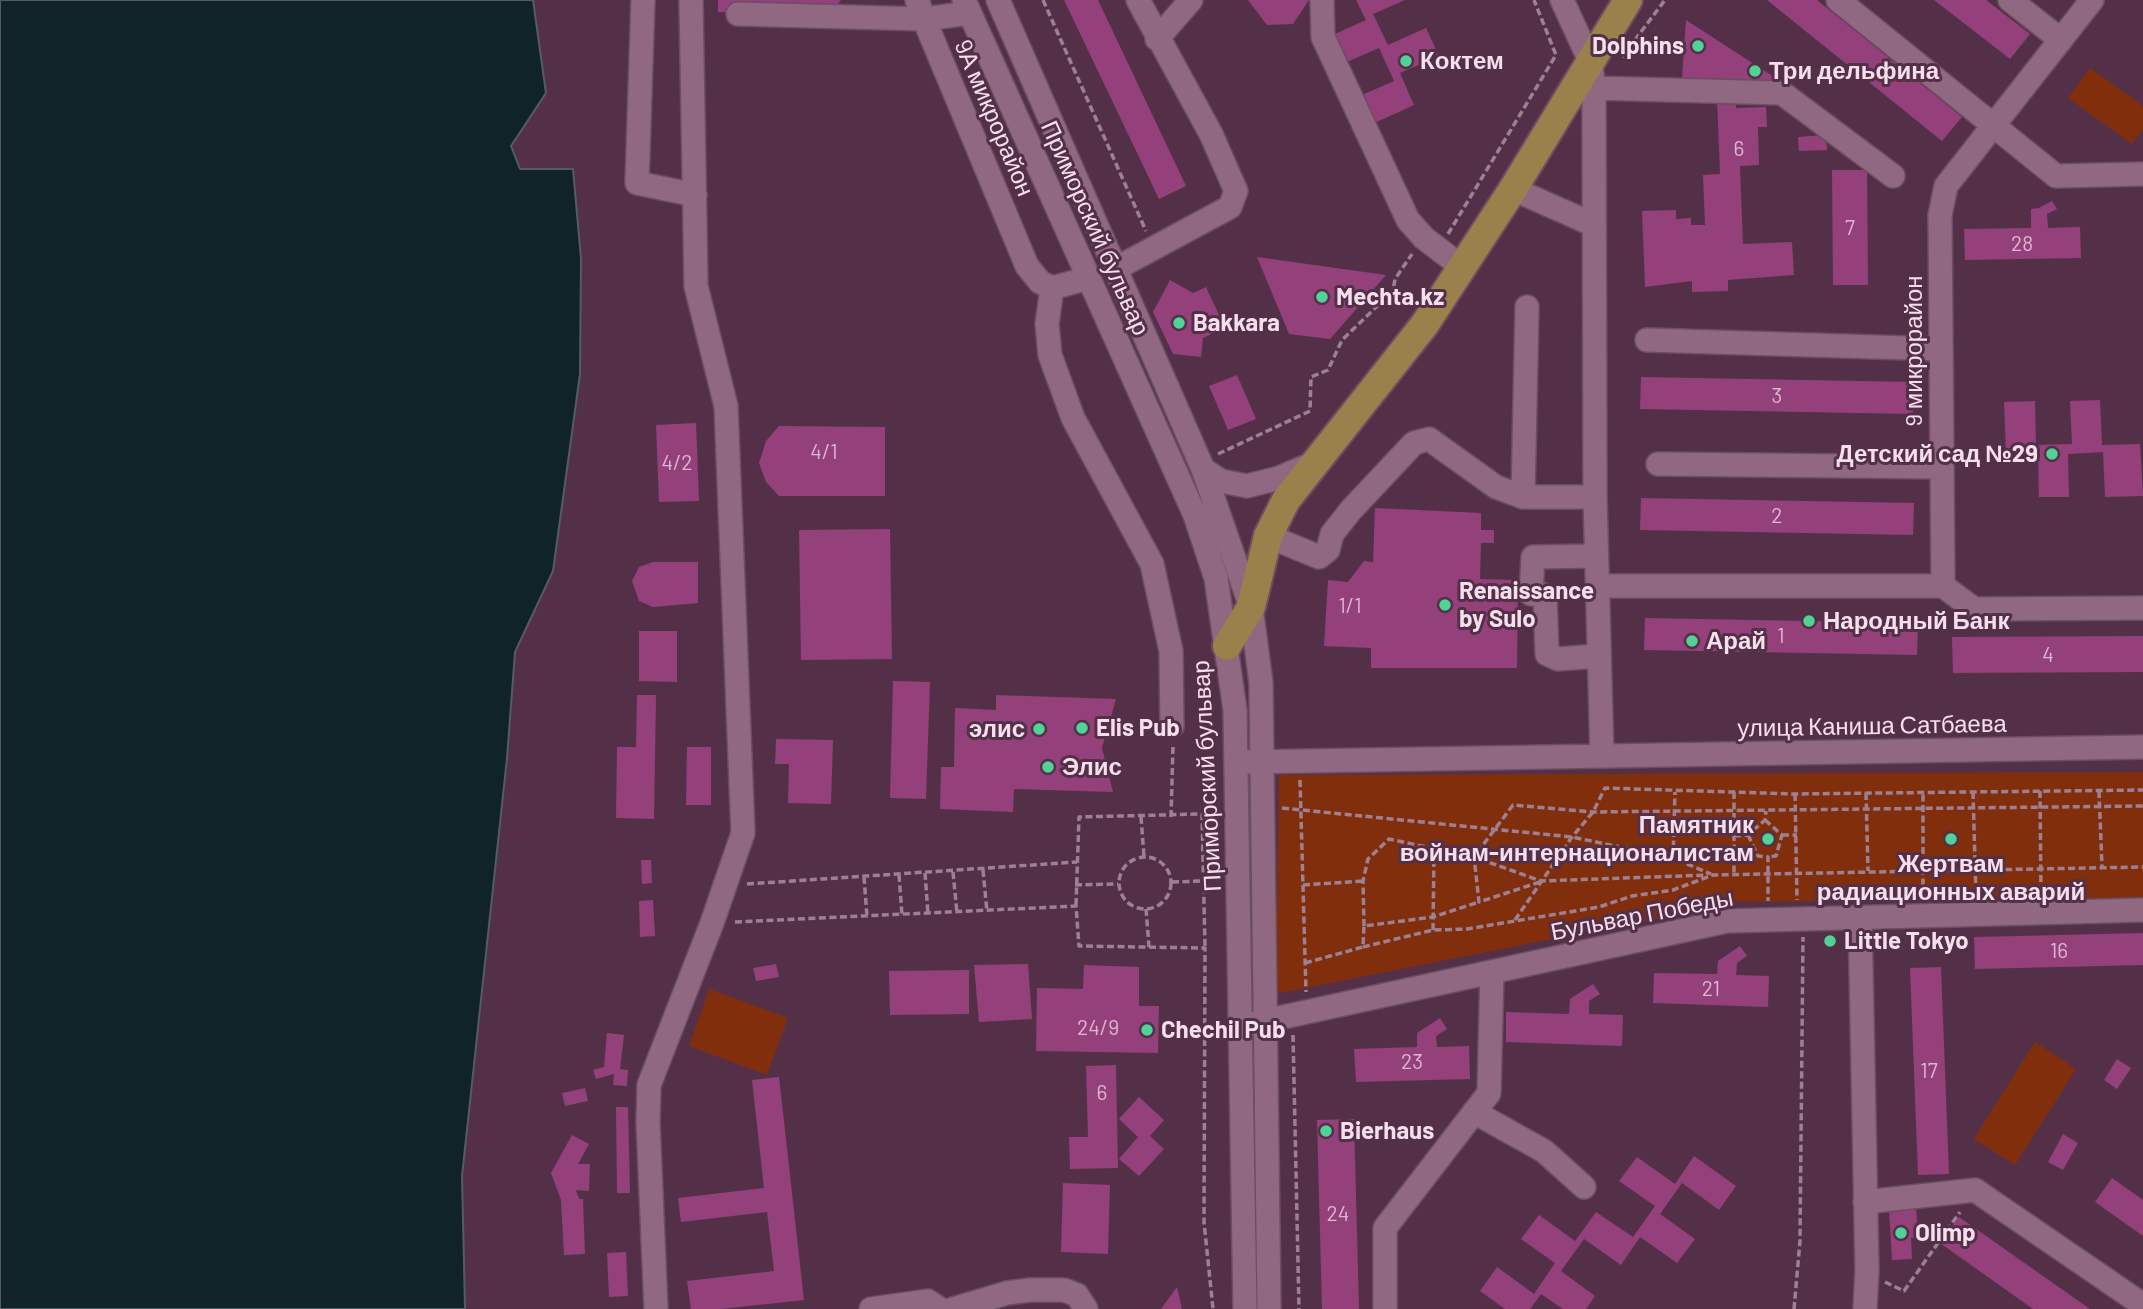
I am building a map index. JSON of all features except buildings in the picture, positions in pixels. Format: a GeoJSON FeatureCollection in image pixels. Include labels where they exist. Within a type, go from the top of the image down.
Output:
{"type":"FeatureCollection","features":[{"type":"Feature","properties":{"kind":"main road"},"geometry":{"type":"LineString","coordinates":[[1227,646],[1251,607],[1268,536],[1286,500],[1425,324],[1513,189],[1600,71],[1628,0]]}},
{"type":"Feature","properties":{"kind":"street"},"geometry":{"type":"LineString","coordinates":[[643,0],[637,183],[695,195]]}},
{"type":"Feature","properties":{"kind":"street"},"geometry":{"type":"LineString","coordinates":[[656,1309],[648,1122],[649,1085],[712,923],[743,833],[726,406],[696,286],[691,0]]}},
{"type":"Feature","properties":{"kind":"street","name":"Приморский бульвар"},"geometry":{"type":"LineString","coordinates":[[998,0],[1115,269],[1207,463],[1251,607],[1261,683],[1269,1309]]}},
{"type":"Feature","properties":{"kind":"street"},"geometry":{"type":"LineString","coordinates":[[1115,269],[1230,206],[1236,191],[1211,134],[1138,0]]}},
{"type":"Feature","properties":{"kind":"street"},"geometry":{"type":"LineString","coordinates":[[1157,39],[1191,0]]}},
{"type":"Feature","properties":{"kind":"street"},"geometry":{"type":"LineString","coordinates":[[1322,0],[1323,37],[1408,220],[1424,238],[1462,267]]}},
{"type":"Feature","properties":{"kind":"street"},"geometry":{"type":"LineString","coordinates":[[1562,0],[1600,71],[1592,224],[1596,556],[1602,757]]}},
{"type":"Feature","properties":{"kind":"street"},"geometry":{"type":"LineString","coordinates":[[1838,0],[2056,176],[2143,174]]}},
{"type":"Feature","properties":{"kind":"street"},"geometry":{"type":"LineString","coordinates":[[2010,0],[2061,40]]}},
{"type":"Feature","properties":{"kind":"street","name":"9 микрорайон"},"geometry":{"type":"LineString","coordinates":[[1943,586],[1940,215],[1946,186],[2092,0]]}},
{"type":"Feature","properties":{"kind":"street"},"geometry":{"type":"LineString","coordinates":[[738,15],[967,6]]}},
{"type":"Feature","properties":{"kind":"street","name":"Приморский бульвар"},"geometry":{"type":"LineString","coordinates":[[967,6],[1195,515],[1216,578],[1235,710],[1245,1309]]}},
{"type":"Feature","properties":{"kind":"street","name":"9А микрорайон"},"geometry":{"type":"LineString","coordinates":[[920,9],[1027,266],[1040,282],[1052,288]]}},
{"type":"Feature","properties":{"kind":"street"},"geometry":{"type":"LineString","coordinates":[[1600,71],[1782,93],[1893,176]]}},
{"type":"Feature","properties":{"kind":"street"},"geometry":{"type":"LineString","coordinates":[[1513,189],[1592,224]]}},
{"type":"Feature","properties":{"kind":"street"},"geometry":{"type":"LineString","coordinates":[[1088,278],[1052,288],[1047,324],[1050,355],[1073,418],[1152,564],[1171,651],[1172,726]]}},
{"type":"Feature","properties":{"kind":"street"},"geometry":{"type":"LineString","coordinates":[[1523,496],[1527,307]]}},
{"type":"Feature","properties":{"kind":"street"},"geometry":{"type":"LineString","coordinates":[[1647,340],[1941,349]]}},
{"type":"Feature","properties":{"kind":"street"},"geometry":{"type":"LineString","coordinates":[[1268,536],[1319,557],[1328,550],[1332,534],[1360,500],[1414,443],[1429,439],[1496,487],[1523,496],[1595,497]]}},
{"type":"Feature","properties":{"kind":"street"},"geometry":{"type":"LineString","coordinates":[[1207,463],[1221,481],[1247,486],[1279,478],[1314,463]]}},
{"type":"Feature","properties":{"kind":"street"},"geometry":{"type":"LineString","coordinates":[[1658,464],[1942,467]]}},
{"type":"Feature","properties":{"kind":"street"},"geometry":{"type":"LineString","coordinates":[[1596,556],[1533,557],[1531,594],[1545,595],[1548,654],[1558,659],[1598,656]]}},
{"type":"Feature","properties":{"kind":"street"},"geometry":{"type":"LineString","coordinates":[[1597,586],[1943,586],[1974,609],[2143,607]]}},
{"type":"Feature","properties":{"kind":"street","name":"улица Каниша Сатбаева"},"geometry":{"type":"LineString","coordinates":[[1237,762],[2143,747]]}},
{"type":"Feature","properties":{"kind":"street","name":"Бульвар Победы"},"geometry":{"type":"LineString","coordinates":[[1241,1026],[1727,921],[2143,910]]}},
{"type":"Feature","properties":{"kind":"street"},"geometry":{"type":"LineString","coordinates":[[1860,918],[1867,1270],[1865,1309]]}},
{"type":"Feature","properties":{"kind":"street"},"geometry":{"type":"LineString","coordinates":[[1385,1309],[1385,1228],[1489,1093],[1492,972]]}},
{"type":"Feature","properties":{"kind":"street"},"geometry":{"type":"LineString","coordinates":[[1474,1112],[1545,1151],[1584,1187]]}},
{"type":"Feature","properties":{"kind":"street"},"geometry":{"type":"LineString","coordinates":[[1865,1202],[1975,1190],[2143,1305]]}},
{"type":"Feature","properties":{"kind":"street"},"geometry":{"type":"LineString","coordinates":[[953,1309],[1007,1293],[1030,1290],[1064,1290],[1077,1295],[1086,1309]]}},
{"type":"Feature","properties":{"kind":"street"},"geometry":{"type":"LineString","coordinates":[[870,1309],[928,1301],[940,1309]]}},
{"type":"Feature","properties":{"kind":"path"},"geometry":{"type":"LineString","coordinates":[[1043,0],[1146,232],[1140,256]]}},
{"type":"Feature","properties":{"kind":"path"},"geometry":{"type":"LineString","coordinates":[[1207,463],[1310,411],[1311,377],[1328,370],[1342,340],[1393,291],[1395,279],[1428,232],[1447,236],[1556,55],[1534,0]]}},
{"type":"Feature","properties":{"kind":"path"},"geometry":{"type":"LineString","coordinates":[[1652,0],[1660,6]]}},
{"type":"Feature","properties":{"kind":"path"},"geometry":{"type":"LineString","coordinates":[[1600,71],[1665,0]]}},
{"type":"Feature","properties":{"kind":"path"},"geometry":{"type":"LineString","coordinates":[[1171,817],[1172,726]]}},
{"type":"Feature","properties":{"kind":"path"},"geometry":{"type":"LineString","coordinates":[[1300,760],[1305,963],[1300,1013],[1300,1309]]}},
{"type":"Feature","properties":{"kind":"path"},"geometry":{"type":"LineString","coordinates":[[1514,921],[1572,837],[1593,812],[1605,788],[1795,794],[2143,790]]}},
{"type":"Feature","properties":{"kind":"path"},"geometry":{"type":"LineString","coordinates":[[2099,791],[2102,867]]}},
{"type":"Feature","properties":{"kind":"path"},"geometry":{"type":"LineString","coordinates":[[1673,858],[1675,792]]}},
{"type":"Feature","properties":{"kind":"path"},"geometry":{"type":"LineString","coordinates":[[1734,792],[1734,874]]}},
{"type":"Feature","properties":{"kind":"path"},"geometry":{"type":"LineString","coordinates":[[1973,792],[1978,915]]}},
{"type":"Feature","properties":{"kind":"path"},"geometry":{"type":"LineString","coordinates":[[2040,792],[2042,913]]}},
{"type":"Feature","properties":{"kind":"path"},"geometry":{"type":"LineString","coordinates":[[1866,793],[1868,871]]}},
{"type":"Feature","properties":{"kind":"path"},"geometry":{"type":"LineString","coordinates":[[1923,793],[1924,916]]}},
{"type":"Feature","properties":{"kind":"path"},"geometry":{"type":"LineString","coordinates":[[1794,1309],[1800,1241],[1801,919],[1795,794]]}},
{"type":"Feature","properties":{"kind":"path"},"geometry":{"type":"LineString","coordinates":[[1479,902],[1474,856],[1513,805],[1593,812],[2143,806]]}},
{"type":"Feature","properties":{"kind":"path"},"geometry":{"type":"LineString","coordinates":[[1301,808],[1495,831],[1572,837],[1673,858],[1713,875]]}},
{"type":"Feature","properties":{"kind":"path"},"geometry":{"type":"LineString","coordinates":[[1734,836],[1748,835],[1765,820],[1766,811]]}},
{"type":"Feature","properties":{"kind":"path"},"geometry":{"type":"LineString","coordinates":[[1205,948],[1079,946],[1075,885],[1079,817],[1171,817],[1202,814],[1205,948],[1204,1222],[1213,1309]]}},
{"type":"Feature","properties":{"kind":"path"},"geometry":{"type":"LineString","coordinates":[[1141,817],[1144,857]]}},
{"type":"Feature","properties":{"kind":"path"},"geometry":{"type":"LineString","coordinates":[[1765,820],[1782,835],[1797,835]]}},
{"type":"Feature","properties":{"kind":"path"},"geometry":{"type":"LineString","coordinates":[[1748,835],[1758,856],[1768,857],[1776,856],[1782,835]]}},
{"type":"Feature","properties":{"kind":"path"},"geometry":{"type":"LineString","coordinates":[[1363,947],[1363,881],[1368,859],[1389,839],[1474,856],[1541,881]]}},
{"type":"Feature","properties":{"kind":"path"},"geometry":{"type":"LineString","coordinates":[[1433,930],[1434,850]]}},
{"type":"Feature","properties":{"kind":"path"},"geometry":{"type":"LineString","coordinates":[[1144,857],[1165,865],[1172,882],[1166,899],[1159,905],[1146,909],[1133,906],[1125,900],[1118,884],[1124,866],[1131,860],[1144,857]]}},
{"type":"Feature","properties":{"kind":"path"},"geometry":{"type":"LineString","coordinates":[[1768,857],[1768,902]]}},
{"type":"Feature","properties":{"kind":"path"},"geometry":{"type":"LineString","coordinates":[[725,886],[1077,862]]}},
{"type":"Feature","properties":{"kind":"path"},"geometry":{"type":"LineString","coordinates":[[1364,926],[1433,917],[1541,881],[1734,874],[2143,867]]}},
{"type":"Feature","properties":{"kind":"path"},"geometry":{"type":"LineString","coordinates":[[983,870],[987,912]]}},
{"type":"Feature","properties":{"kind":"path"},"geometry":{"type":"LineString","coordinates":[[954,872],[957,913]]}},
{"type":"Feature","properties":{"kind":"path"},"geometry":{"type":"LineString","coordinates":[[925,873],[928,914]]}},
{"type":"Feature","properties":{"kind":"path"},"geometry":{"type":"LineString","coordinates":[[899,875],[902,915]]}},
{"type":"Feature","properties":{"kind":"path"},"geometry":{"type":"LineString","coordinates":[[1305,963],[1433,930],[1467,929],[1599,907],[1632,896],[1673,890],[1713,875]]}},
{"type":"Feature","properties":{"kind":"path"},"geometry":{"type":"LineString","coordinates":[[864,877],[867,917]]}},
{"type":"Feature","properties":{"kind":"path"},"geometry":{"type":"LineString","coordinates":[[1172,882],[1203,881]]}},
{"type":"Feature","properties":{"kind":"path"},"geometry":{"type":"LineString","coordinates":[[1303,885],[1363,881]]}},
{"type":"Feature","properties":{"kind":"path"},"geometry":{"type":"LineString","coordinates":[[1075,885],[1118,884]]}},
{"type":"Feature","properties":{"kind":"path"},"geometry":{"type":"LineString","coordinates":[[712,923],[1076,906]]}},
{"type":"Feature","properties":{"kind":"path"},"geometry":{"type":"LineString","coordinates":[[1146,909],[1149,947]]}},
{"type":"Feature","properties":{"kind":"path"},"geometry":{"type":"LineString","coordinates":[[1867,1270],[1904,1291],[1975,1190]]}},
{"type":"Feature","properties":{"kind":"shaded area"},"geometry":{"type":"Polygon","coordinates":[[[2090,68],[2143,106],[2143,130],[2132,144],[2068,98],[2090,68]]]}},
{"type":"Feature","properties":{"kind":"shaded area"},"geometry":{"type":"Polygon","coordinates":[[[2143,772],[2143,898],[1738,902],[1276,994],[1279,775],[2143,772]]]}},
{"type":"Feature","properties":{"kind":"shaded area"},"geometry":{"type":"Polygon","coordinates":[[[709,989],[788,1018],[767,1075],[689,1046],[709,989]]]}},
{"type":"Feature","properties":{"kind":"shaded area"},"geometry":{"type":"Polygon","coordinates":[[[2035,1042],[2076,1069],[2015,1165],[1974,1139],[2035,1042]]]}},
{"type":"Feature","properties":{"kind":"water"},"geometry":{"type":"Polygon","coordinates":[[[0,0],[533,0],[546,93],[511,146],[520,169],[573,169],[581,259],[580,374],[553,571],[515,652],[507,758],[462,1176],[465,1309],[0,1309],[0,0]]]}},
{"type":"Feature","properties":{"kind":"place","name":"Dolphins"},"geometry":{"type":"Point","coordinates":[1698,46]}},
{"type":"Feature","properties":{"kind":"place","name":"Коктем"},"geometry":{"type":"Point","coordinates":[1406,61]}},
{"type":"Feature","properties":{"kind":"place","name":"Три дельфина"},"geometry":{"type":"Point","coordinates":[1755,71]}},
{"type":"Feature","properties":{"kind":"place","name":"Mechta.kz"},"geometry":{"type":"Point","coordinates":[1322,297]}},
{"type":"Feature","properties":{"kind":"place","name":"Bakkara"},"geometry":{"type":"Point","coordinates":[1179,323]}},
{"type":"Feature","properties":{"kind":"place","name":"Детский сад №29"},"geometry":{"type":"Point","coordinates":[2052,454]}},
{"type":"Feature","properties":{"kind":"place","name":"Renaissance by Sulo"},"geometry":{"type":"Point","coordinates":[1445,605]}},
{"type":"Feature","properties":{"kind":"place","name":"Народный Банк"},"geometry":{"type":"Point","coordinates":[1809,621]}},
{"type":"Feature","properties":{"kind":"place","name":"Арай"},"geometry":{"type":"Point","coordinates":[1692,641]}},
{"type":"Feature","properties":{"kind":"place","name":"Elis Pub"},"geometry":{"type":"Point","coordinates":[1082,728]}},
{"type":"Feature","properties":{"kind":"place","name":"элис"},"geometry":{"type":"Point","coordinates":[1039,729]}},
{"type":"Feature","properties":{"kind":"place","name":"Элис"},"geometry":{"type":"Point","coordinates":[1048,767]}},
{"type":"Feature","properties":{"kind":"place","name":"Памятник войнам-интернационалистам"},"geometry":{"type":"Point","coordinates":[1768,839]}},
{"type":"Feature","properties":{"kind":"place","name":"Жертвам радиационных аварий"},"geometry":{"type":"Point","coordinates":[1951,839]}},
{"type":"Feature","properties":{"kind":"place","name":"Little Tokyo"},"geometry":{"type":"Point","coordinates":[1830,941]}},
{"type":"Feature","properties":{"kind":"place","name":"Chechil Pub"},"geometry":{"type":"Point","coordinates":[1147,1030]}},
{"type":"Feature","properties":{"kind":"place","name":"Bierhaus"},"geometry":{"type":"Point","coordinates":[1326,1131]}},
{"type":"Feature","properties":{"kind":"place","name":"Olimp"},"geometry":{"type":"Point","coordinates":[1901,1233]}}]}
